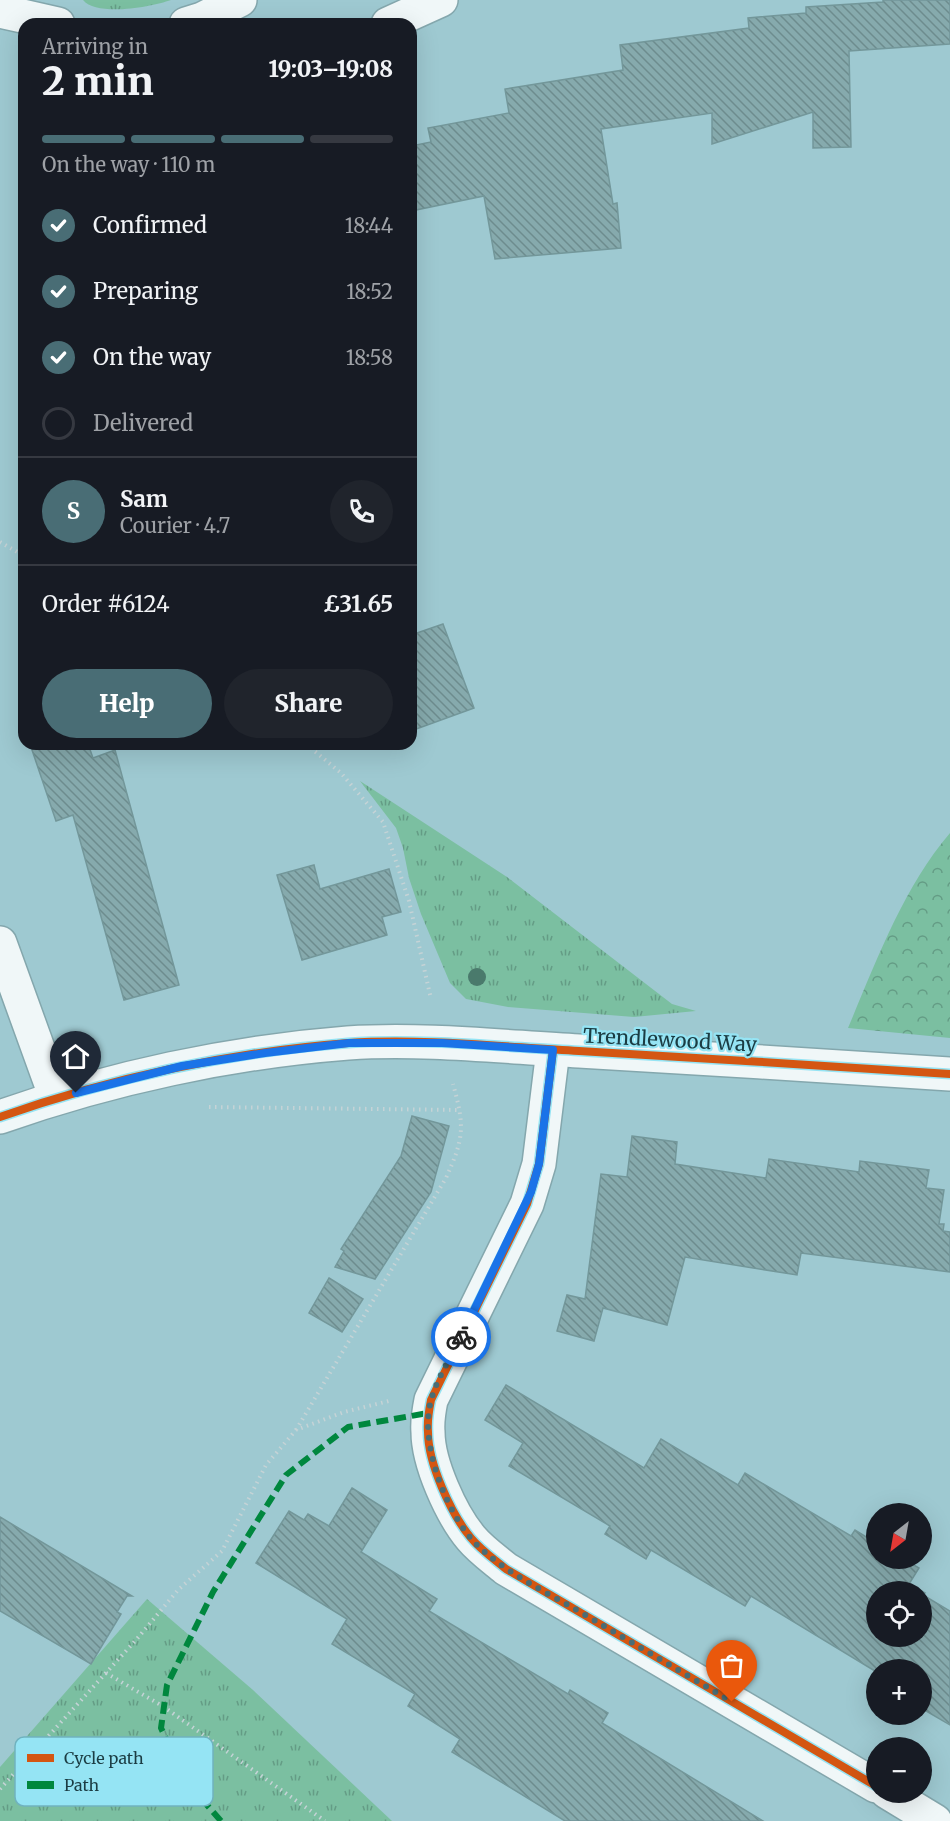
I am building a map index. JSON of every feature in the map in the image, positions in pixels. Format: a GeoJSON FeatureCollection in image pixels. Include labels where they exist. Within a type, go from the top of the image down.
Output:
{"type":"FeatureCollection","features":[{"type":"Feature","properties":{"kind":"street"},"geometry":{"type":"LineString","coordinates":[[204,18],[240,0]]}},
{"type":"Feature","properties":{"kind":"street"},"geometry":{"type":"LineString","coordinates":[[401,18],[441,0]]}},
{"type":"Feature","properties":{"kind":"street"},"geometry":{"type":"LineString","coordinates":[[0,11],[31,18]]}},
{"type":"Feature","properties":{"kind":"street"},"geometry":{"type":"LineString","coordinates":[[0,944],[56,1098]]}},
{"type":"Feature","properties":{"kind":"street","name":"Trendlewood Way"},"geometry":{"type":"LineString","coordinates":[[0,1117],[56,1098],[182,1066],[349,1043],[442,1043],[950,1074]]}},
{"type":"Feature","properties":{"kind":"street"},"geometry":{"type":"LineString","coordinates":[[553,1050],[540,1156],[531,1192],[434,1391],[428,1413],[430,1452],[456,1516],[469,1536],[506,1569],[866,1780]]}},
{"type":"Feature","properties":{"kind":"street"},"geometry":{"type":"LineString","coordinates":[[905,1803],[935,1821]]}},
{"type":"Feature","properties":{"kind":"path"},"geometry":{"type":"LineString","coordinates":[[0,542],[18,552]]}},
{"type":"Feature","properties":{"kind":"path"},"geometry":{"type":"LineString","coordinates":[[48,1737],[178,1590],[222,1551],[266,1465],[296,1430],[446,1178],[461,1140],[460,1110],[409,901],[383,822],[341,773],[313,750]]}},
{"type":"Feature","properties":{"kind":"path"},"geometry":{"type":"LineString","coordinates":[[199,1107],[460,1110]]}},
{"type":"Feature","properties":{"kind":"path"},"geometry":{"type":"LineString","coordinates":[[296,1430],[344,1412],[434,1391]]}},
{"type":"Feature","properties":{"kind":"path"},"geometry":{"type":"LineString","coordinates":[[106,1673],[164,1707],[206,1737]]}},
{"type":"Feature","properties":{"kind":"path"},"geometry":{"type":"LineString","coordinates":[[213,1742],[325,1821]]}},
{"type":"Feature","properties":{"kind":"path"},"geometry":{"type":"LineString","coordinates":[[0,1789],[15,1773]]}},
{"type":"Feature","properties":{"kind":"green space"},"geometry":{"type":"Polygon","coordinates":[[[83,0],[171,0],[138,8],[112,9],[90,5],[83,0]]]}},
{"type":"Feature","properties":{"kind":"green space"},"geometry":{"type":"Polygon","coordinates":[[[360,781],[507,877],[672,1004],[696,1011],[634,1017],[508,1007],[466,999],[450,983],[421,914],[396,828],[360,781]]]}},
{"type":"Feature","properties":{"kind":"green space"},"geometry":{"type":"Polygon","coordinates":[[[950,833],[950,1038],[848,1028],[904,901],[933,854],[950,833]]]}},
{"type":"Feature","properties":{"kind":"green space"},"geometry":{"type":"Polygon","coordinates":[[[147,1599],[253,1690],[392,1821],[0,1821],[0,1767],[15,1750],[15,1806],[213,1806],[213,1737],[26,1737],[147,1599]]]}},
{"type":"Feature","properties":{"kind":"building"},"geometry":{"type":"Polygon","coordinates":[[[883,0],[950,0],[950,44],[849,51],[851,147],[813,148],[813,112],[712,144],[712,113],[601,129],[613,204],[617,203],[621,248],[495,259],[484,196],[417,210],[417,145],[431,142],[428,128],[509,113],[505,89],[623,70],[620,45],[749,28],[748,18],[806,13],[806,7],[883,2],[883,0]]]}},
{"type":"Feature","properties":{"kind":"building"},"geometry":{"type":"Polygon","coordinates":[[[443,624],[474,708],[417,729],[417,633],[443,624]]]}},
{"type":"Feature","properties":{"kind":"building"},"geometry":{"type":"Polygon","coordinates":[[[32,750],[90,750],[93,758],[115,750],[179,985],[124,1000],[73,815],[56,821],[32,750]]]}},
{"type":"Feature","properties":{"kind":"building"},"geometry":{"type":"Polygon","coordinates":[[[314,865],[320,889],[389,869],[401,912],[382,917],[387,935],[302,960],[277,875],[314,865]]]}},
{"type":"Feature","properties":{"kind":"building"},"geometry":{"type":"Polygon","coordinates":[[[412,1116],[449,1126],[431,1192],[375,1279],[335,1267],[344,1251],[341,1249],[401,1156],[412,1116]]]}},
{"type":"Feature","properties":{"kind":"building"},"geometry":{"type":"Polygon","coordinates":[[[632,1136],[677,1142],[675,1164],[766,1178],[769,1159],[859,1172],[860,1161],[929,1170],[926,1188],[944,1190],[939,1224],[944,1224],[943,1231],[950,1232],[950,1272],[801,1253],[797,1275],[685,1257],[667,1325],[603,1308],[594,1341],[557,1331],[567,1295],[585,1299],[601,1174],[627,1177],[632,1136]]]}},
{"type":"Feature","properties":{"kind":"building"},"geometry":{"type":"Polygon","coordinates":[[[329,1278],[363,1299],[342,1332],[309,1313],[329,1278]]]}},
{"type":"Feature","properties":{"kind":"building"},"geometry":{"type":"Polygon","coordinates":[[[506,1385],[644,1468],[661,1439],[738,1485],[745,1473],[851,1536],[855,1530],[866,1537],[866,1569],[918,1569],[911,1581],[866,1581],[866,1647],[932,1647],[932,1600],[950,1611],[950,1725],[932,1714],[932,1659],[866,1659],[866,1666],[751,1596],[745,1606],[651,1550],[646,1559],[605,1534],[610,1526],[509,1466],[523,1443],[485,1420],[506,1385]]]}},
{"type":"Feature","properties":{"kind":"building"},"geometry":{"type":"Polygon","coordinates":[[[352,1488],[387,1510],[361,1552],[437,1599],[429,1611],[568,1694],[570,1690],[608,1713],[602,1723],[763,1821],[565,1821],[452,1752],[460,1739],[408,1706],[415,1694],[332,1644],[347,1619],[256,1563],[289,1511],[304,1520],[308,1514],[329,1526],[352,1488]]]}},
{"type":"Feature","properties":{"kind":"building"},"geometry":{"type":"Polygon","coordinates":[[[0,1517],[132,1596],[127,1596],[117,1612],[121,1614],[91,1664],[0,1611],[0,1517]]]}},
{"type":"Feature","properties":{"kind":"marked path"},"geometry":{"type":"LineString","coordinates":[[165,1737],[161,1728],[167,1685],[213,1592],[286,1475],[348,1427],[428,1413]]}},
{"type":"Feature","properties":{"kind":"marked path"},"geometry":{"type":"LineString","coordinates":[[208,1806],[221,1821]]}},
{"type":"Feature","properties":{"kind":"cycle path"},"geometry":{"type":"LineString","coordinates":[[0,1117],[84,1090],[171,1069],[260,1053],[348,1043],[464,1044],[950,1074]]}},
{"type":"Feature","properties":{"kind":"cycle path"},"geometry":{"type":"LineString","coordinates":[[553,1050],[539,1164],[527,1204],[431,1400],[428,1424],[429,1444],[442,1488],[463,1528],[483,1550],[506,1569],[866,1780]]}},
{"type":"Feature","properties":{"kind":"way so far"},"geometry":{"type":"LineString","coordinates":[[461,1337],[434,1391],[428,1413],[428,1433],[430,1452],[437,1473],[456,1516],[469,1536],[506,1569],[732,1702]]}},
{"type":"Feature","properties":{"kind":"route"},"geometry":{"type":"LineString","coordinates":[[76,1093],[182,1066],[349,1043],[442,1043],[553,1050],[539,1164],[531,1192],[461,1337]]}}]}
